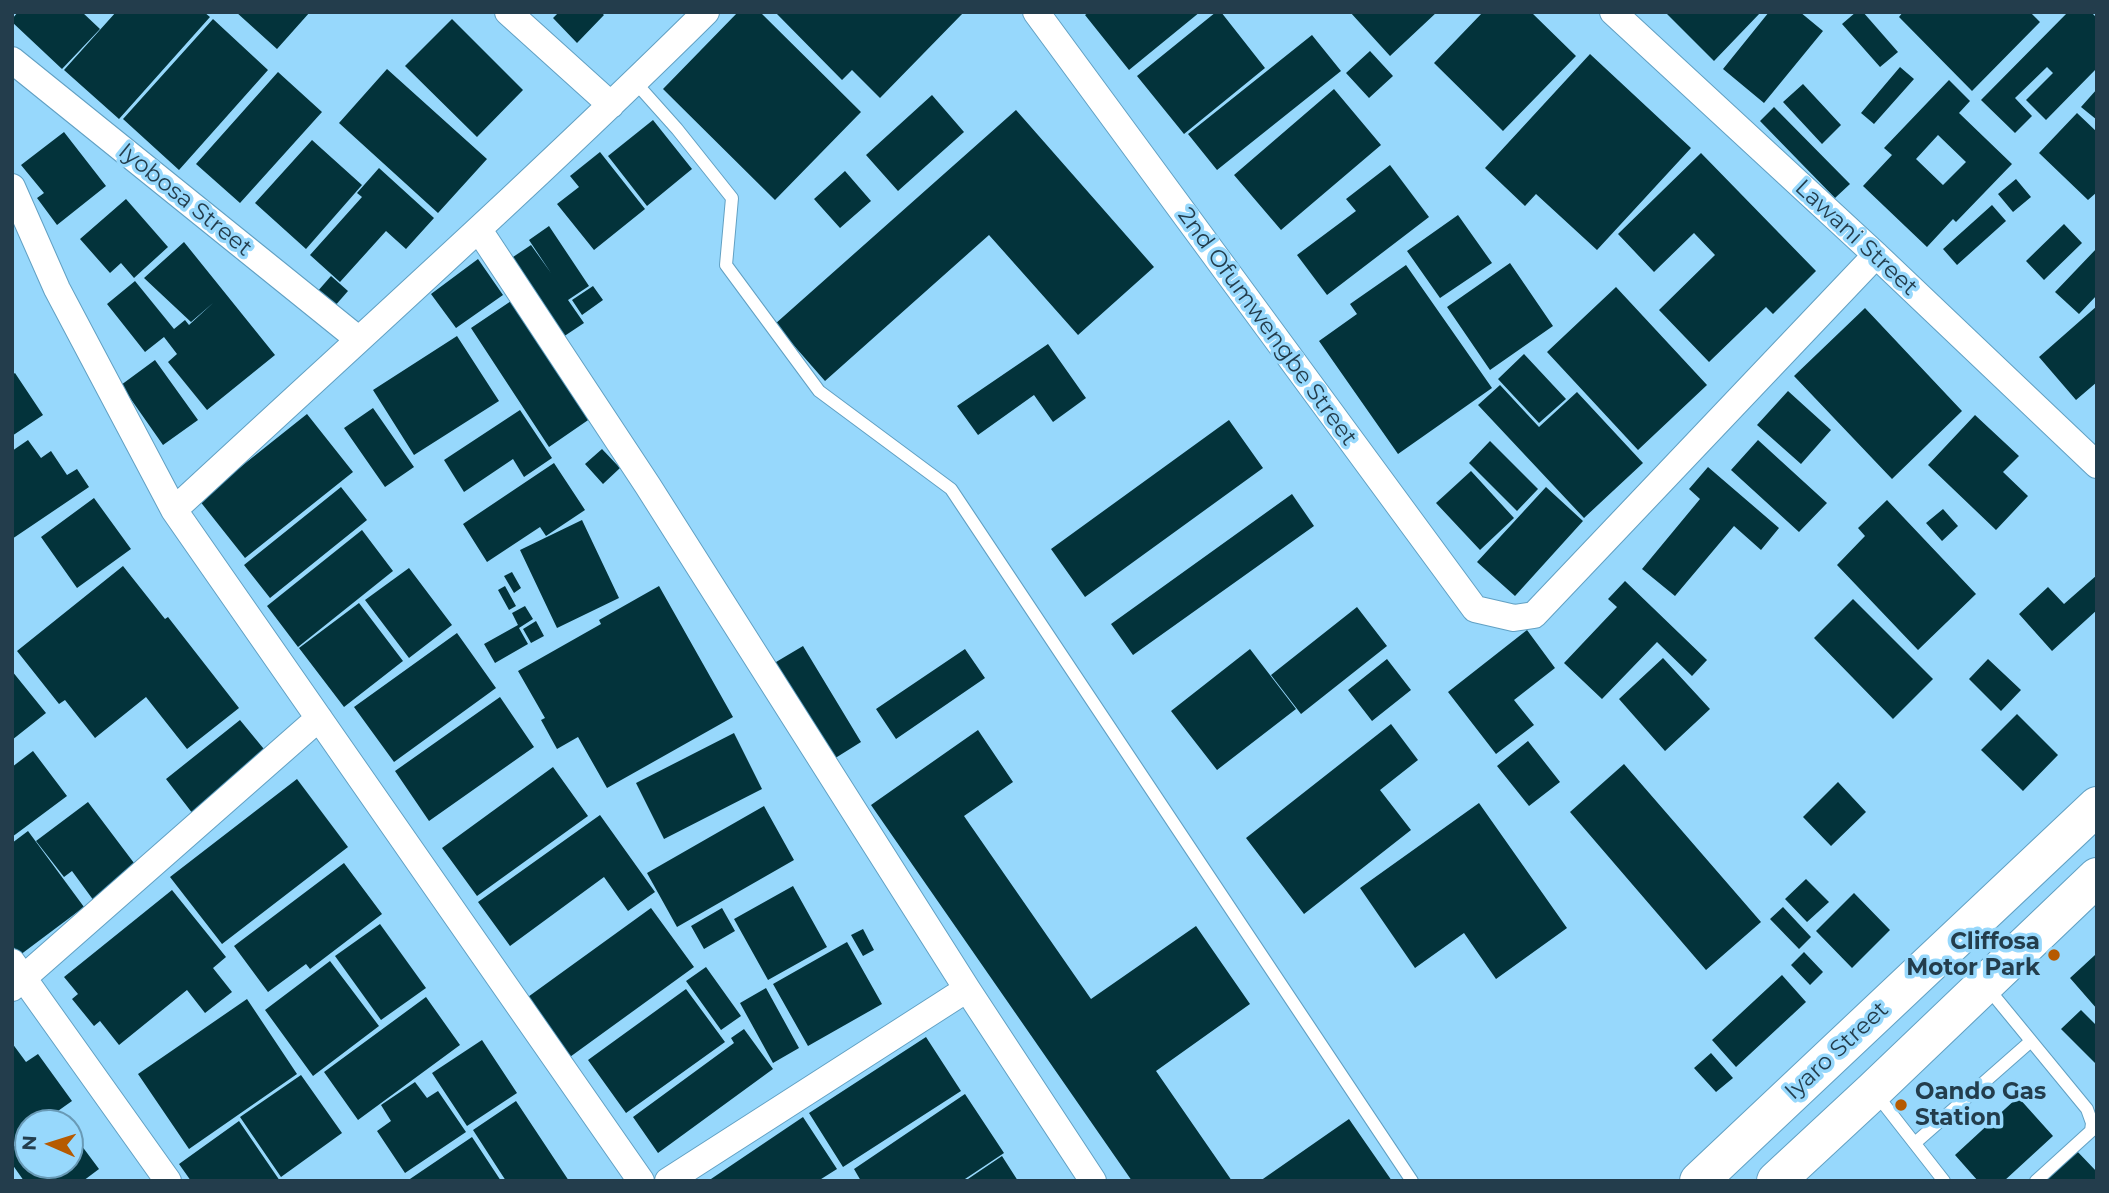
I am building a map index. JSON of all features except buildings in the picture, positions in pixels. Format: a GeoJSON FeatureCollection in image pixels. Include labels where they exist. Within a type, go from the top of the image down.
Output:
{"type":"FeatureCollection","features":[{"type":"Feature","properties":{"kind":"highway","name":"Iyaro Street"},"geometry":{"type":"LineString","coordinates":[[1699,1181],[2097,806]]}},
{"type":"Feature","properties":{"kind":"highway"},"geometry":{"type":"LineString","coordinates":[[1776,1181],[2097,877]]}},
{"type":"Feature","properties":{"kind":"street"},"geometry":{"type":"LineString","coordinates":[[508,12],[611,105]]}},
{"type":"Feature","properties":{"kind":"street"},"geometry":{"type":"LineString","coordinates":[[174,510],[479,230],[706,12]]}},
{"type":"Feature","properties":{"kind":"street","name":"2nd Ofumwengbe Street"},"geometry":{"type":"LineString","coordinates":[[1036,12],[1475,609],[1514,618],[1534,615],[1876,256]]}},
{"type":"Feature","properties":{"kind":"street","name":"Lawani Street"},"geometry":{"type":"LineString","coordinates":[[1613,12],[2097,466]]}},
{"type":"Feature","properties":{"kind":"street","name":"Iyobosa Street"},"geometry":{"type":"LineString","coordinates":[[12,60],[358,339]]}},
{"type":"Feature","properties":{"kind":"street"},"geometry":{"type":"LineString","coordinates":[[12,187],[57,289],[174,510],[641,1181]]}},
{"type":"Feature","properties":{"kind":"street"},"geometry":{"type":"LineString","coordinates":[[479,230],[648,486],[967,989],[1093,1181]]}},
{"type":"Feature","properties":{"kind":"street"},"geometry":{"type":"LineString","coordinates":[[168,1181],[16,976],[319,718]]}},
{"type":"Feature","properties":{"kind":"street"},"geometry":{"type":"LineString","coordinates":[[668,1181],[967,989]]}},
{"type":"Feature","properties":{"kind":"lane"},"geometry":{"type":"LineString","coordinates":[[635,82],[677,128],[732,198],[726,265],[819,391],[951,489],[1412,1181]]}},
{"type":"Feature","properties":{"kind":"lane"},"geometry":{"type":"LineString","coordinates":[[1984,983],[2087,1109],[2092,1122],[2091,1131],[2036,1181]]}},
{"type":"Feature","properties":{"kind":"lane"},"geometry":{"type":"LineString","coordinates":[[1915,1143],[2031,1041]]}},
{"type":"Feature","properties":{"kind":"lane"},"geometry":{"type":"LineString","coordinates":[[1873,1091],[1944,1181]]}},
{"type":"Feature","properties":{"kind":"place","name":"Cliffosa Motor Park"},"geometry":{"type":"Point","coordinates":[2054,955]}},
{"type":"Feature","properties":{"kind":"place","name":"Oando Gas Station"},"geometry":{"type":"Point","coordinates":[1901,1105]}}]}
